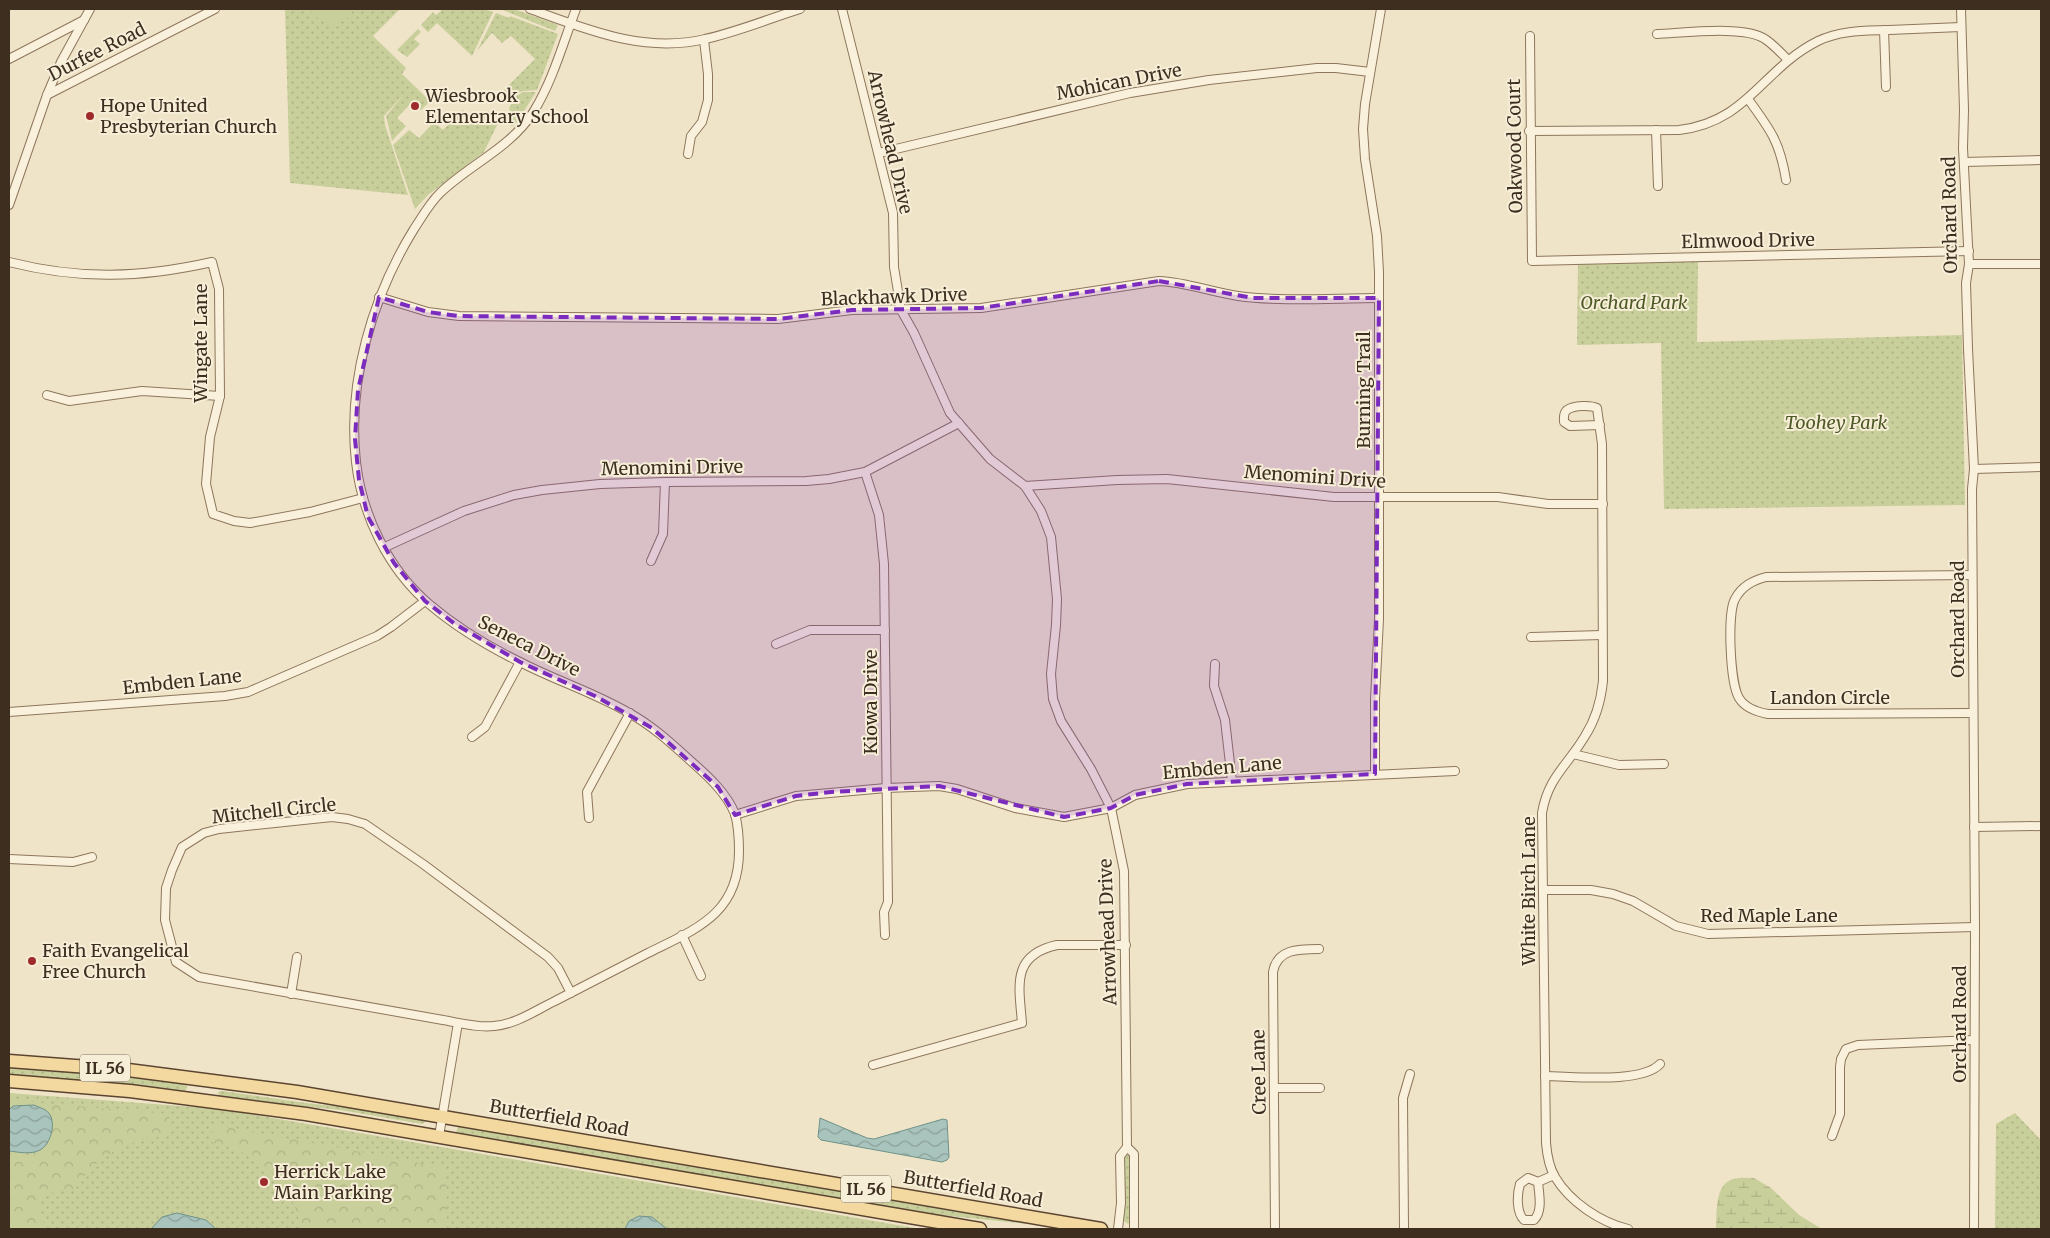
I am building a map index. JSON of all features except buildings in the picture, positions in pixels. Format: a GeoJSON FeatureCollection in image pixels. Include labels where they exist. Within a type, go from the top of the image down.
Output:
{"type":"FeatureCollection","features":[{"type":"Feature","properties":{"kind":"main road","name":"Butterfield Road"},"geometry":{"type":"LineString","coordinates":[[9,1060],[98,1067],[246,1084],[1101,1229]]}},
{"type":"Feature","properties":{"kind":"main road","name":"IL 56"},"geometry":{"type":"LineString","coordinates":[[9,1081],[130,1091],[222,1102],[439,1136],[980,1229]]}},
{"type":"Feature","properties":{"kind":"street"},"geometry":{"type":"LineString","coordinates":[[9,205],[47,95],[61,62],[90,9]]}},
{"type":"Feature","properties":{"kind":"street","name":"Durfee Road"},"geometry":{"type":"LineString","coordinates":[[47,95],[215,9]]}},
{"type":"Feature","properties":{"kind":"street"},"geometry":{"type":"LineString","coordinates":[[530,9],[625,40],[664,43],[704,40],[800,9]]}},
{"type":"Feature","properties":{"kind":"street","name":"Seneca Drive"},"geometry":{"type":"LineString","coordinates":[[571,993],[682,935],[711,917],[730,898],[739,858],[735,815],[718,786],[663,736],[630,713],[520,662],[455,624],[425,600],[402,575],[368,517],[356,460],[356,412],[364,351],[379,297],[396,261],[426,209],[440,193],[489,157],[516,134],[534,112],[553,71],[576,9]]}},
{"type":"Feature","properties":{"kind":"street","name":"Arrowhead Drive"},"geometry":{"type":"LineString","coordinates":[[842,9],[893,213],[894,266],[901,310],[914,333],[942,399],[950,413],[990,458],[1025,486],[1041,511],[1047,525],[1054,558],[1057,599],[1051,674],[1053,699],[1061,721],[1091,769],[1111,808],[1124,871],[1127,1147],[1120,1156],[1118,1229]]}},
{"type":"Feature","properties":{"kind":"street","name":"Burning Trail"},"geometry":{"type":"LineString","coordinates":[[1375,774],[1374,724],[1379,619],[1379,298],[1377,236],[1363,141],[1364,104],[1381,9]]}},
{"type":"Feature","properties":{"kind":"street","name":"Orchard Road"},"geometry":{"type":"LineString","coordinates":[[1961,9],[1964,162],[1969,250],[1967,293],[1974,469],[1972,489],[1975,927],[1974,1229]]}},
{"type":"Feature","properties":{"kind":"street"},"geometry":{"type":"LineString","coordinates":[[9,59],[84,20]]}},
{"type":"Feature","properties":{"kind":"street"},"geometry":{"type":"LineString","coordinates":[[1529,131],[1687,129],[1709,123],[1728,114],[1748,99],[1788,60],[1808,47],[1834,35],[1860,30],[1961,27]]}},
{"type":"Feature","properties":{"kind":"street"},"geometry":{"type":"LineString","coordinates":[[1884,30],[1886,87]]}},
{"type":"Feature","properties":{"kind":"street"},"geometry":{"type":"LineString","coordinates":[[1657,34],[1750,32],[1766,39],[1788,60]]}},
{"type":"Feature","properties":{"kind":"street","name":"Oakwood Court"},"geometry":{"type":"LineString","coordinates":[[1530,36],[1529,131],[1532,256]]}},
{"type":"Feature","properties":{"kind":"street"},"geometry":{"type":"LineString","coordinates":[[688,154],[691,136],[702,122],[708,100],[708,74],[704,40]]}},
{"type":"Feature","properties":{"kind":"street","name":"Mohican Drive"},"geometry":{"type":"LineString","coordinates":[[878,154],[1093,101],[1159,88],[1316,68],[1370,72]]}},
{"type":"Feature","properties":{"kind":"street"},"geometry":{"type":"LineString","coordinates":[[1748,99],[1775,138],[1786,180]]}},
{"type":"Feature","properties":{"kind":"street"},"geometry":{"type":"LineString","coordinates":[[1656,130],[1658,186]]}},
{"type":"Feature","properties":{"kind":"street"},"geometry":{"type":"LineString","coordinates":[[1964,162],[2041,160]]}},
{"type":"Feature","properties":{"kind":"street","name":"Elmwood Drive"},"geometry":{"type":"LineString","coordinates":[[1532,256],[1532,261],[1969,250]]}},
{"type":"Feature","properties":{"kind":"street","name":"Wingate Lane"},"geometry":{"type":"LineString","coordinates":[[9,262],[62,273],[106,276],[156,273],[212,262],[219,289],[220,396],[210,438],[207,491],[213,514],[250,523],[310,512],[363,498]]}},
{"type":"Feature","properties":{"kind":"street"},"geometry":{"type":"LineString","coordinates":[[1969,264],[2041,264]]}},
{"type":"Feature","properties":{"kind":"street","name":"Blackhawk Drive"},"geometry":{"type":"LineString","coordinates":[[379,297],[428,312],[459,316],[778,319],[845,311],[981,308],[1159,281],[1179,282],[1222,293],[1253,298],[1379,298]]}},
{"type":"Feature","properties":{"kind":"street"},"geometry":{"type":"LineString","coordinates":[[47,395],[69,401],[142,391],[220,396]]}},
{"type":"Feature","properties":{"kind":"street","name":"White Birch Lane"},"geometry":{"type":"LineString","coordinates":[[1600,425],[1570,426],[1564,422],[1564,415],[1567,410],[1576,407],[1594,406],[1597,408],[1600,425],[1603,504],[1603,681],[1599,704],[1592,725],[1550,785],[1543,807],[1546,1143],[1554,1175],[1564,1189],[1584,1208],[1613,1224],[1628,1229]]}},
{"type":"Feature","properties":{"kind":"street","name":"Menomini Drive"},"geometry":{"type":"LineString","coordinates":[[385,548],[464,511],[514,496],[569,486],[665,482],[797,482],[830,479],[865,472],[959,423]]}},
{"type":"Feature","properties":{"kind":"street"},"geometry":{"type":"LineString","coordinates":[[1974,469],[2041,467]]}},
{"type":"Feature","properties":{"kind":"street","name":"Kiowa Drive"},"geometry":{"type":"LineString","coordinates":[[865,472],[879,515],[882,538],[888,902],[884,912],[885,935]]}},
{"type":"Feature","properties":{"kind":"street","name":"Menomini Drive"},"geometry":{"type":"LineString","coordinates":[[1025,486],[1117,480],[1167,480],[1206,482],[1314,495],[1498,497],[1548,504],[1603,504]]}},
{"type":"Feature","properties":{"kind":"street"},"geometry":{"type":"LineString","coordinates":[[651,560],[663,534],[665,482]]}},
{"type":"Feature","properties":{"kind":"street","name":"Landon Circle"},"geometry":{"type":"LineString","coordinates":[[1972,575],[1766,577],[1747,584],[1740,591],[1734,599],[1731,619],[1732,676],[1734,686],[1745,706],[1757,712],[1768,714],[1973,713]]}},
{"type":"Feature","properties":{"kind":"street","name":"Embden Lane"},"geometry":{"type":"LineString","coordinates":[[9,712],[226,696],[248,692],[384,632],[425,600]]}},
{"type":"Feature","properties":{"kind":"street"},"geometry":{"type":"LineString","coordinates":[[776,644],[805,631],[885,630]]}},
{"type":"Feature","properties":{"kind":"street"},"geometry":{"type":"LineString","coordinates":[[1531,637],[1602,635]]}},
{"type":"Feature","properties":{"kind":"street"},"geometry":{"type":"LineString","coordinates":[[472,736],[485,727],[520,662]]}},
{"type":"Feature","properties":{"kind":"street"},"geometry":{"type":"LineString","coordinates":[[1215,664],[1214,686],[1225,720],[1232,781]]}},
{"type":"Feature","properties":{"kind":"street"},"geometry":{"type":"LineString","coordinates":[[589,818],[587,792],[630,713]]}},
{"type":"Feature","properties":{"kind":"street"},"geometry":{"type":"LineString","coordinates":[[1573,754],[1619,765],[1664,764]]}},
{"type":"Feature","properties":{"kind":"street","name":"Embden Lane"},"geometry":{"type":"LineString","coordinates":[[735,815],[796,796],[886,788],[950,787],[998,804],[1056,817],[1073,817],[1111,808],[1135,795],[1155,789],[1187,784],[1455,771]]}},
{"type":"Feature","properties":{"kind":"street","name":"Mitchell Circle"},"geometry":{"type":"LineString","coordinates":[[332,817],[364,824],[423,864],[548,958],[558,968],[571,993],[514,1022],[483,1026],[291,994],[199,976],[176,962],[165,920],[166,888],[182,847],[204,833],[219,829],[332,817]]}},
{"type":"Feature","properties":{"kind":"street"},"geometry":{"type":"LineString","coordinates":[[1974,827],[2041,826]]}},
{"type":"Feature","properties":{"kind":"street"},"geometry":{"type":"LineString","coordinates":[[9,858],[73,862],[92,857]]}},
{"type":"Feature","properties":{"kind":"street","name":"Red Maple Lane"},"geometry":{"type":"LineString","coordinates":[[1543,890],[1591,890],[1613,894],[1632,901],[1676,926],[1708,934],[1975,927]]}},
{"type":"Feature","properties":{"kind":"street"},"geometry":{"type":"LineString","coordinates":[[682,935],[701,976]]}},
{"type":"Feature","properties":{"kind":"street"},"geometry":{"type":"LineString","coordinates":[[873,1065],[1022,1023],[1020,975],[1031,955],[1047,947],[1057,945],[1126,945]]}},
{"type":"Feature","properties":{"kind":"street","name":"Cree Lane"},"geometry":{"type":"LineString","coordinates":[[1275,1229],[1274,964],[1285,952],[1319,949]]}},
{"type":"Feature","properties":{"kind":"street"},"geometry":{"type":"LineString","coordinates":[[291,994],[297,958]]}},
{"type":"Feature","properties":{"kind":"street"},"geometry":{"type":"LineString","coordinates":[[439,1136],[458,1023]]}},
{"type":"Feature","properties":{"kind":"street"},"geometry":{"type":"LineString","coordinates":[[1832,1136],[1840,1114],[1840,1067],[1841,1059],[1846,1050],[1868,1043],[1974,1040]]}},
{"type":"Feature","properties":{"kind":"street"},"geometry":{"type":"LineString","coordinates":[[1545,1076],[1629,1077],[1649,1072],[1660,1064]]}},
{"type":"Feature","properties":{"kind":"street"},"geometry":{"type":"LineString","coordinates":[[1404,1229],[1403,1098],[1410,1074]]}},
{"type":"Feature","properties":{"kind":"street"},"geometry":{"type":"LineString","coordinates":[[1274,1088],[1320,1088]]}},
{"type":"Feature","properties":{"kind":"street","name":"Arrowhead Drive"},"geometry":{"type":"LineString","coordinates":[[1127,1147],[1134,1154],[1134,1229]]}},
{"type":"Feature","properties":{"kind":"street"},"geometry":{"type":"LineString","coordinates":[[1538,1182],[1539,1201],[1537,1218],[1534,1220],[1524,1220],[1520,1212],[1518,1190],[1520,1184],[1528,1178],[1538,1182],[1554,1175]]}},
{"type":"Feature","properties":{"kind":"highlighted area"},"geometry":{"type":"Polygon","coordinates":[[[1159,281],[1253,298],[1379,298],[1375,774],[1187,784],[1135,795],[1111,808],[1064,817],[939,786],[831,792],[796,796],[735,815],[718,787],[652,728],[595,696],[520,662],[455,624],[425,601],[394,563],[368,517],[359,480],[355,439],[358,390],[379,297],[428,312],[459,316],[778,319],[852,310],[981,308],[1159,281]]]}},
{"type":"Feature","properties":{"kind":"green space"},"geometry":{"type":"Polygon","coordinates":[[[285,9],[400,9],[373,36],[406,68],[402,74],[430,101],[421,110],[412,102],[397,118],[406,126],[392,141],[386,116],[404,94],[384,116],[385,125],[408,195],[290,183],[285,9]]]}},
{"type":"Feature","properties":{"kind":"green space"},"geometry":{"type":"Polygon","coordinates":[[[310,9],[353,9],[350,17],[333,25],[314,16],[310,9]]]}},
{"type":"Feature","properties":{"kind":"green space"},"geometry":{"type":"Polygon","coordinates":[[[443,9],[485,9],[493,12],[472,56],[437,23],[428,32],[421,25],[433,12],[436,15],[443,9]]]}},
{"type":"Feature","properties":{"kind":"green space"},"geometry":{"type":"Polygon","coordinates":[[[500,9],[514,9],[558,25],[555,31],[500,9]]]}},
{"type":"Feature","properties":{"kind":"green space"},"geometry":{"type":"Polygon","coordinates":[[[496,13],[509,18],[510,16],[558,34],[537,90],[523,91],[510,96],[504,90],[535,59],[511,36],[502,43],[492,33],[477,51],[496,13]]]}},
{"type":"Feature","properties":{"kind":"green space"},"geometry":{"type":"Polygon","coordinates":[[[418,29],[421,32],[414,39],[420,44],[407,57],[397,50],[418,29]]]}},
{"type":"Feature","properties":{"kind":"green space"},"geometry":{"type":"Polygon","coordinates":[[[524,92],[536,92],[515,125],[511,126],[504,119],[508,111],[510,111],[509,108],[514,99],[513,97],[524,92]]]}},
{"type":"Feature","properties":{"kind":"green space"},"geometry":{"type":"Polygon","coordinates":[[[463,110],[473,120],[479,114],[482,116],[488,111],[499,121],[484,152],[428,195],[415,209],[393,145],[409,130],[419,138],[434,122],[443,130],[463,110]]]}},
{"type":"Feature","properties":{"kind":"green space","name":"Toohey Park"},"geometry":{"type":"Polygon","coordinates":[[[1698,261],[1697,342],[1962,335],[1965,505],[1664,509],[1661,343],[1577,345],[1578,262],[1698,261]]]}},
{"type":"Feature","properties":{"kind":"green space"},"geometry":{"type":"Polygon","coordinates":[[[9,1066],[104,1073],[186,1083],[187,1087],[185,1092],[182,1092],[9,1076],[9,1066]]]}},
{"type":"Feature","properties":{"kind":"green space"},"geometry":{"type":"Polygon","coordinates":[[[218,1092],[388,1112],[425,1120],[425,1122],[422,1124],[340,1110],[219,1097],[218,1092]]]}},
{"type":"Feature","properties":{"kind":"green space"},"geometry":{"type":"Polygon","coordinates":[[[9,1093],[220,1109],[921,1229],[9,1229],[9,1093]]]}},
{"type":"Feature","properties":{"kind":"green space"},"geometry":{"type":"Polygon","coordinates":[[[9,1100],[168,1114],[172,1124],[166,1136],[137,1141],[102,1159],[91,1168],[73,1191],[59,1189],[41,1200],[40,1216],[49,1229],[9,1229],[9,1151],[22,1153],[48,1143],[52,1124],[49,1113],[44,1109],[25,1105],[13,1107],[9,1110],[9,1100]]]}},
{"type":"Feature","properties":{"kind":"green space"},"geometry":{"type":"Polygon","coordinates":[[[2015,1113],[2041,1140],[2041,1229],[1995,1229],[1996,1124],[2015,1113]]]}},
{"type":"Feature","properties":{"kind":"green space"},"geometry":{"type":"Polygon","coordinates":[[[216,1125],[446,1168],[447,1229],[301,1229],[289,1195],[269,1170],[242,1152],[208,1141],[216,1125]]]}},
{"type":"Feature","properties":{"kind":"green space"},"geometry":{"type":"Polygon","coordinates":[[[459,1125],[1027,1222],[1027,1224],[911,1212],[460,1135],[456,1132],[459,1125]]]}},
{"type":"Feature","properties":{"kind":"green space"},"geometry":{"type":"Polygon","coordinates":[[[1126,1151],[1130,1153],[1130,1221],[1128,1224],[1124,1221],[1124,1155],[1126,1151]]]}},
{"type":"Feature","properties":{"kind":"green space"},"geometry":{"type":"Polygon","coordinates":[[[1754,1178],[1771,1188],[1799,1215],[1822,1229],[1716,1229],[1718,1200],[1723,1186],[1734,1179],[1754,1178]]]}},
{"type":"Feature","properties":{"kind":"water"},"geometry":{"type":"Polygon","coordinates":[[[34,1105],[49,1113],[52,1119],[51,1134],[47,1144],[36,1152],[9,1151],[9,1110],[13,1106],[34,1105]]]}},
{"type":"Feature","properties":{"kind":"water"},"geometry":{"type":"Polygon","coordinates":[[[820,1118],[867,1138],[874,1139],[943,1119],[947,1120],[949,1157],[942,1162],[821,1140],[818,1137],[820,1118]]]}},
{"type":"Feature","properties":{"kind":"water"},"geometry":{"type":"Polygon","coordinates":[[[177,1213],[206,1220],[216,1229],[151,1229],[162,1217],[177,1213]]]}},
{"type":"Feature","properties":{"kind":"water"},"geometry":{"type":"Polygon","coordinates":[[[639,1216],[652,1217],[667,1229],[625,1229],[629,1221],[639,1216]]]}},
{"type":"Feature","properties":{"kind":"place","name":"Wiesbrook Elementary School"},"geometry":{"type":"Point","coordinates":[415,106]}},
{"type":"Feature","properties":{"kind":"place","name":"Hope United Presbyterian Church"},"geometry":{"type":"Point","coordinates":[90,116]}},
{"type":"Feature","properties":{"kind":"place","name":"Faith Evangelical Free Church"},"geometry":{"type":"Point","coordinates":[32,961]}},
{"type":"Feature","properties":{"kind":"place","name":"Herrick Lake Main Parking"},"geometry":{"type":"Point","coordinates":[264,1182]}},
{"type":"Feature","properties":{"kind":"park label","name":"Orchard Park"},"geometry":{"type":"Point","coordinates":[1634,303]}}]}
